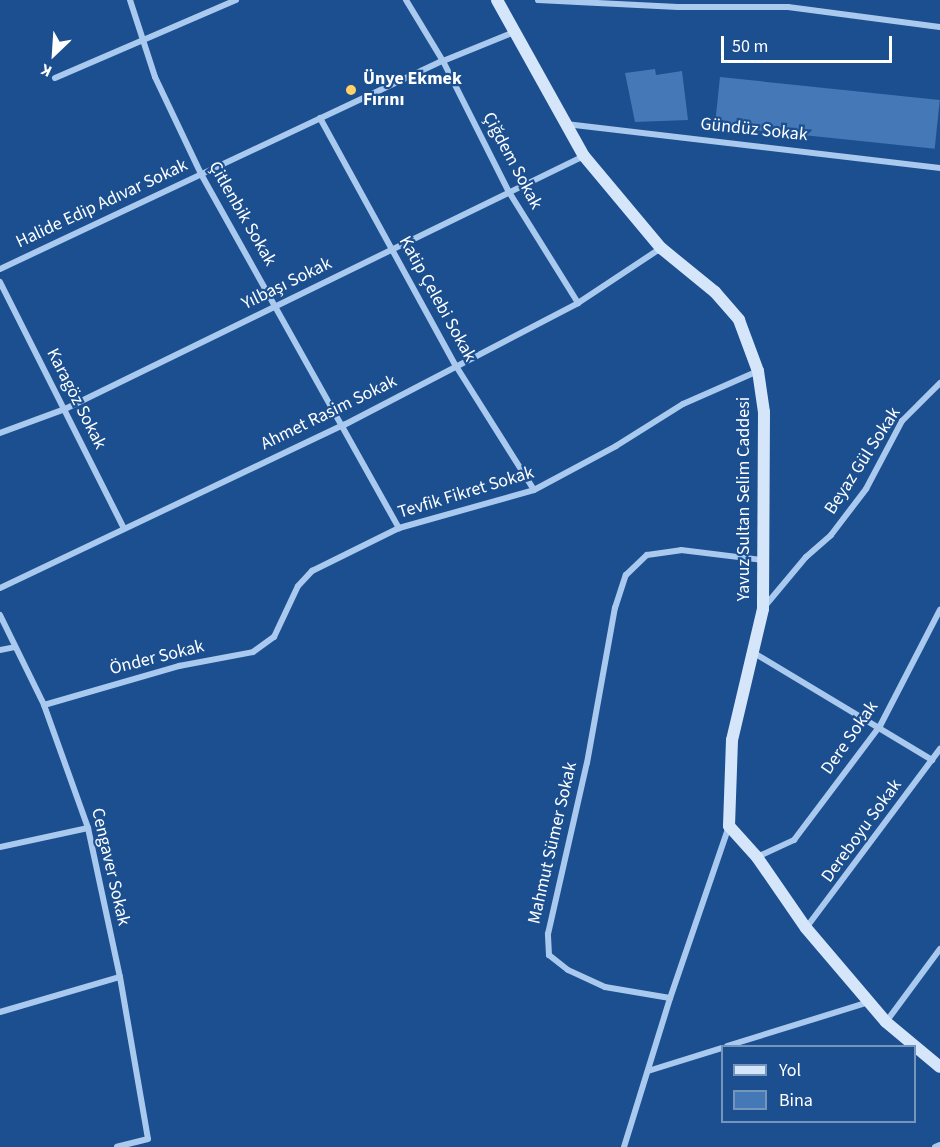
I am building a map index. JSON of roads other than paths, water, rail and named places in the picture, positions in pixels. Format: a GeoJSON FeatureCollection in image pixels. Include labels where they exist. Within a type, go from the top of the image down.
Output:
{"type":"FeatureCollection","features":[{"type":"Feature","properties":{"kind":"street","name":"Çitlenbik Sokak"},"geometry":{"type":"LineString","coordinates":[[130,0],[155,77],[201,174],[277,305],[399,528]]}},
{"type":"Feature","properties":{"kind":"street"},"geometry":{"type":"LineString","coordinates":[[55,78],[236,0]]}},
{"type":"Feature","properties":{"kind":"street","name":"Çiğdem Sokak"},"geometry":{"type":"LineString","coordinates":[[406,0],[443,61],[509,192],[578,303]]}},
{"type":"Feature","properties":{"kind":"street","name":"Yavuz Sultan Selim Caddesi"},"geometry":{"type":"LineString","coordinates":[[496,0],[512,33],[584,156],[662,248],[715,292],[739,320],[758,370],[764,412],[763,609],[732,740],[729,826]]}},
{"type":"Feature","properties":{"kind":"street"},"geometry":{"type":"LineString","coordinates":[[538,0],[757,9],[788,7],[940,27]]}},
{"type":"Feature","properties":{"kind":"street"},"geometry":{"type":"LineString","coordinates":[[757,9],[758,0]]}},
{"type":"Feature","properties":{"kind":"street","name":"Halide Edip Adıvar Sokak"},"geometry":{"type":"LineString","coordinates":[[0,269],[443,61],[512,33]]}},
{"type":"Feature","properties":{"kind":"street","name":"Katip Çelebi Sokak"},"geometry":{"type":"LineString","coordinates":[[320,118],[456,366],[534,490]]}},
{"type":"Feature","properties":{"kind":"street","name":"Gündüz Sokak"},"geometry":{"type":"LineString","coordinates":[[565,124],[940,168]]}},
{"type":"Feature","properties":{"kind":"street","name":"Yılbaşı Sokak"},"geometry":{"type":"LineString","coordinates":[[0,433],[65,409],[584,156]]}},
{"type":"Feature","properties":{"kind":"street","name":"Ahmet Rasim Sokak"},"geometry":{"type":"LineString","coordinates":[[0,588],[75,556],[124,529],[344,425],[578,303],[662,248]]}},
{"type":"Feature","properties":{"kind":"street","name":"Karagöz Sokak"},"geometry":{"type":"LineString","coordinates":[[0,282],[124,529]]}},
{"type":"Feature","properties":{"kind":"street","name":"Tevfik Fikret Sokak"},"geometry":{"type":"LineString","coordinates":[[274,637],[298,586],[312,571],[399,528],[534,490],[616,446],[683,404],[758,370]]}},
{"type":"Feature","properties":{"kind":"street","name":"Beyaz Gül Sokak"},"geometry":{"type":"LineString","coordinates":[[763,609],[806,557],[831,535],[866,489],[902,421],[940,383]]}},
{"type":"Feature","properties":{"kind":"street","name":"Mahmut Sümer Sokak"},"geometry":{"type":"LineString","coordinates":[[670,998],[605,987],[568,970],[549,955],[548,934],[587,763],[615,608],[626,575],[647,555],[681,550],[763,560]]}},
{"type":"Feature","properties":{"kind":"street","name":"Dere Sokak"},"geometry":{"type":"LineString","coordinates":[[757,857],[794,840],[880,726],[940,610]]}},
{"type":"Feature","properties":{"kind":"street","name":"Cengaver Sokak"},"geometry":{"type":"LineString","coordinates":[[0,615],[44,705],[88,828],[120,977],[148,1139],[117,1147]]}},
{"type":"Feature","properties":{"kind":"street","name":"Önder Sokak"},"geometry":{"type":"LineString","coordinates":[[44,705],[179,666],[253,652],[274,637]]}},
{"type":"Feature","properties":{"kind":"street"},"geometry":{"type":"LineString","coordinates":[[0,650],[15,646]]}},
{"type":"Feature","properties":{"kind":"street"},"geometry":{"type":"LineString","coordinates":[[754,653],[880,726],[932,760]]}},
{"type":"Feature","properties":{"kind":"street","name":"Dereboyu Sokak"},"geometry":{"type":"LineString","coordinates":[[806,928],[940,749]]}},
{"type":"Feature","properties":{"kind":"street"},"geometry":{"type":"LineString","coordinates":[[624,1147],[670,998],[729,826],[757,857],[806,928],[886,1022],[914,1045]]}},
{"type":"Feature","properties":{"kind":"street"},"geometry":{"type":"LineString","coordinates":[[0,847],[88,828]]}},
{"type":"Feature","properties":{"kind":"street"},"geometry":{"type":"LineString","coordinates":[[886,1022],[940,949]]}},
{"type":"Feature","properties":{"kind":"street"},"geometry":{"type":"LineString","coordinates":[[0,1012],[120,977]]}},
{"type":"Feature","properties":{"kind":"street"},"geometry":{"type":"LineString","coordinates":[[731,1045],[869,1002]]}},
{"type":"Feature","properties":{"kind":"street"},"geometry":{"type":"LineString","coordinates":[[916,1047],[940,1067]]}},
{"type":"Feature","properties":{"kind":"street"},"geometry":{"type":"LineString","coordinates":[[648,1071],[721,1048]]}},
{"type":"Feature","properties":{"kind":"street"},"geometry":{"type":"LineString","coordinates":[[935,1147],[940,1145]]}},
{"type":"Feature","properties":{"kind":"place","name":"Ünye Ekmek Fırını"},"geometry":{"type":"Point","coordinates":[351,90]}}]}
